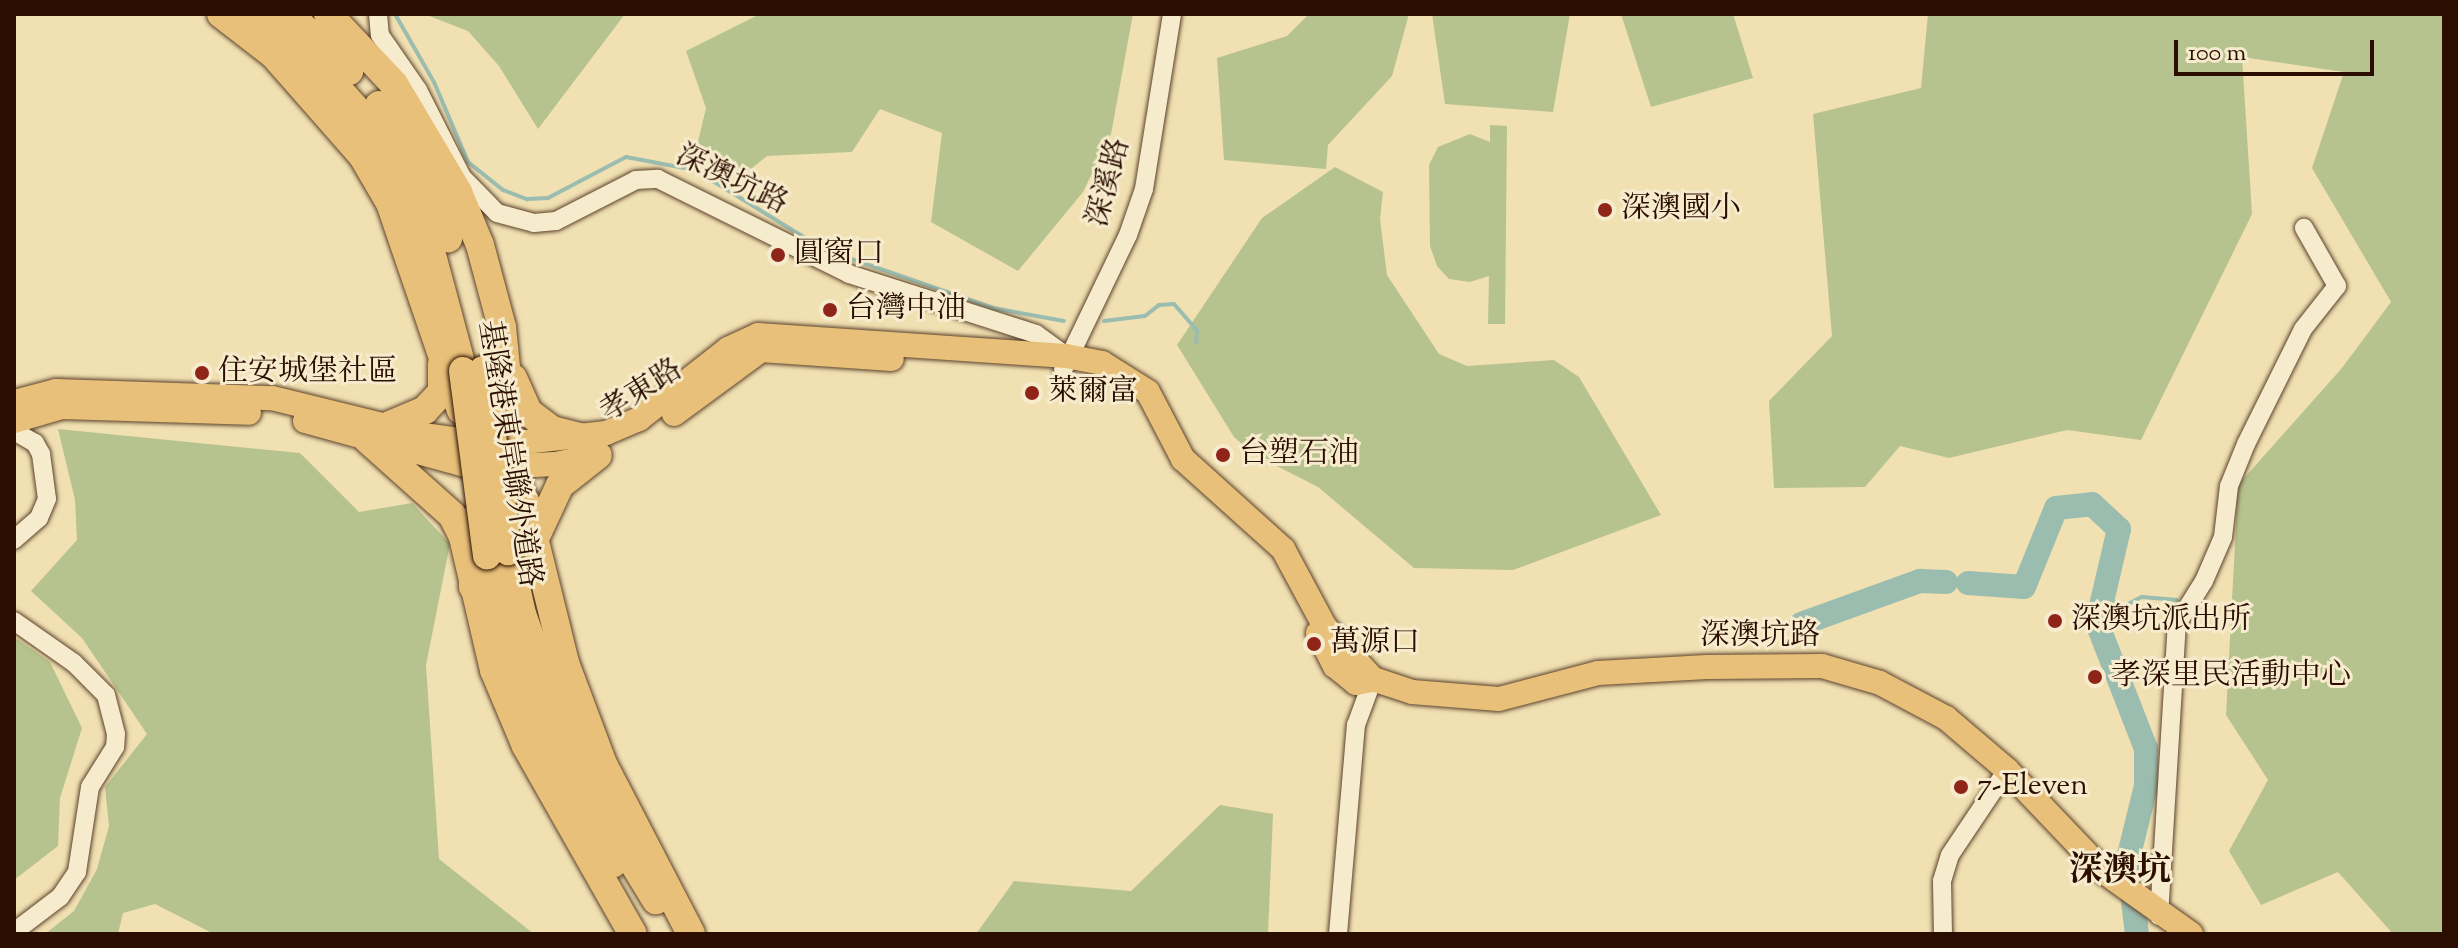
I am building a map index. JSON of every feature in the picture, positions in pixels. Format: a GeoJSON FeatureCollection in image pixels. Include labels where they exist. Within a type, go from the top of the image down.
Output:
{"type":"FeatureCollection","features":[{"type":"Feature","properties":{"kind":"highway"},"geometry":{"type":"LineString","coordinates":[[221,14],[274,55],[321,102],[362,155],[390,203],[434,333],[488,457],[517,484],[537,534],[565,663],[603,764],[691,934]]}},
{"type":"Feature","properties":{"kind":"highway","name":"基隆港東岸聯外道路"},"geometry":{"type":"LineString","coordinates":[[258,14],[330,78],[376,131],[424,225],[466,286]]}},
{"type":"Feature","properties":{"kind":"highway","name":"基隆港東岸聯外道路"},"geometry":{"type":"LineString","coordinates":[[289,14],[319,39],[388,116],[433,197],[466,286],[473,370],[497,553],[524,686],[558,766],[654,934]]}},
{"type":"Feature","properties":{"kind":"highway"},"geometry":{"type":"LineString","coordinates":[[328,14],[394,84],[458,192],[466,286],[502,327],[513,379],[528,412],[552,430],[592,447],[560,485],[537,534]]}},
{"type":"Feature","properties":{"kind":"highway"},"geometry":{"type":"LineString","coordinates":[[473,587],[488,457],[510,411],[502,327]]}},
{"type":"Feature","properties":{"kind":"highway"},"geometry":{"type":"LineString","coordinates":[[434,333],[442,392],[417,415],[378,432],[452,515],[463,537],[494,670],[526,746],[633,934]]}},
{"type":"Feature","properties":{"kind":"highway","name":"基隆港東岸聯外道路"},"geometry":{"type":"LineString","coordinates":[[497,553],[551,696],[629,856],[679,934]]}},
{"type":"Feature","properties":{"kind":"main road","name":"孝東路"},"geometry":{"type":"LineString","coordinates":[[17,429],[62,407],[263,412],[378,432],[488,457],[592,447],[652,430],[761,350],[1065,363]]}},
{"type":"Feature","properties":{"kind":"main road","name":"深澳坑路"},"geometry":{"type":"LineString","coordinates":[[1065,363],[1102,363],[1140,383],[1183,459],[1283,549],[1325,627],[1373,679],[1412,692],[1499,699],[1598,673],[1822,666],[1913,697],[2007,770],[2127,890],[2161,919],[2191,934]]}},
{"type":"Feature","properties":{"kind":"main road","name":"孝東路"},"geometry":{"type":"LineString","coordinates":[[14,402],[56,391],[272,398],[378,432]]}},
{"type":"Feature","properties":{"kind":"street","name":"深澳坑路"},"geometry":{"type":"LineString","coordinates":[[378,14],[380,35],[418,90],[462,177],[497,213],[534,223],[556,221],[636,180],[658,179],[849,274],[1036,334],[1065,363]]}},
{"type":"Feature","properties":{"kind":"street","name":"深溪路"},"geometry":{"type":"LineString","coordinates":[[1065,363],[1128,235],[1144,189],[1172,14]]}},
{"type":"Feature","properties":{"kind":"street"},"geometry":{"type":"LineString","coordinates":[[2161,919],[2177,624],[2204,581],[2223,537],[2229,486],[2246,444],[2303,329],[2337,286],[2304,228]]}},
{"type":"Feature","properties":{"kind":"street"},"geometry":{"type":"LineString","coordinates":[[14,540],[46,509],[41,454],[17,429]]}},
{"type":"Feature","properties":{"kind":"street"},"geometry":{"type":"LineString","coordinates":[[14,621],[74,663],[106,695],[116,734],[115,747],[90,787],[77,872],[60,897],[14,932]]}},
{"type":"Feature","properties":{"kind":"street"},"geometry":{"type":"LineString","coordinates":[[1338,934],[1356,725],[1373,679]]}},
{"type":"Feature","properties":{"kind":"street"},"geometry":{"type":"LineString","coordinates":[[1943,934],[1942,881],[1950,855],[2007,770]]}},
{"type":"Feature","properties":{"kind":"green space"},"geometry":{"type":"Polygon","coordinates":[[[424,14],[625,14],[538,129],[499,66],[468,31],[424,14]]]}},
{"type":"Feature","properties":{"kind":"green space"},"geometry":{"type":"Polygon","coordinates":[[[760,14],[1133,14],[1111,134],[1083,192],[1018,271],[931,222],[942,133],[880,109],[852,152],[767,156],[741,177],[695,154],[706,108],[686,51],[760,14]]]}},
{"type":"Feature","properties":{"kind":"green space"},"geometry":{"type":"Polygon","coordinates":[[[1309,14],[1409,14],[1392,76],[1328,145],[1326,169],[1224,160],[1217,58],[1287,36],[1309,14]]]}},
{"type":"Feature","properties":{"kind":"green space"},"geometry":{"type":"Polygon","coordinates":[[[1432,14],[1570,14],[1553,112],[1445,104],[1432,14]]]}},
{"type":"Feature","properties":{"kind":"green space"},"geometry":{"type":"Polygon","coordinates":[[[1621,14],[1733,14],[1753,78],[1651,107],[1621,14]]]}},
{"type":"Feature","properties":{"kind":"green space"},"geometry":{"type":"Polygon","coordinates":[[[1928,14],[2444,14],[2444,934],[2393,934],[2338,872],[2261,905],[2229,851],[2268,780],[2226,715],[2238,485],[2342,368],[2391,302],[2312,168],[2344,72],[2242,57],[2252,214],[2141,440],[2067,430],[1949,458],[1900,446],[1865,487],[1774,488],[1769,401],[1832,336],[1813,114],[1921,88],[1928,14]]]}},
{"type":"Feature","properties":{"kind":"green space"},"geometry":{"type":"Polygon","coordinates":[[[1490,125],[1507,126],[1505,324],[1488,324],[1489,276],[1470,282],[1449,279],[1437,266],[1430,246],[1429,165],[1438,147],[1470,134],[1490,142],[1490,125]]]}},
{"type":"Feature","properties":{"kind":"green space"},"geometry":{"type":"Polygon","coordinates":[[[1335,167],[1383,192],[1380,219],[1387,275],[1439,354],[1467,366],[1554,360],[1579,377],[1661,515],[1513,570],[1414,568],[1318,487],[1255,455],[1234,437],[1177,345],[1262,218],[1335,167]]]}},
{"type":"Feature","properties":{"kind":"green space"},"geometry":{"type":"Polygon","coordinates":[[[58,429],[300,453],[359,512],[412,503],[450,544],[426,665],[439,859],[534,934],[214,934],[155,904],[123,913],[118,934],[45,934],[74,911],[97,869],[109,826],[105,787],[147,734],[82,638],[31,591],[77,540],[75,500],[58,429]]]}},
{"type":"Feature","properties":{"kind":"green space"},"geometry":{"type":"Polygon","coordinates":[[[14,637],[50,662],[82,728],[60,798],[58,846],[14,880],[14,637]]]}},
{"type":"Feature","properties":{"kind":"green space"},"geometry":{"type":"Polygon","coordinates":[[[1220,805],[1273,814],[1268,934],[976,934],[1014,881],[1131,891],[1220,805]]]}},
{"type":"Feature","properties":{"kind":"waterway"},"geometry":{"type":"LineString","coordinates":[[395,14],[434,82],[468,162],[503,190],[527,199],[548,198],[626,157],[695,170],[823,249],[993,308],[1064,321]]}},
{"type":"Feature","properties":{"kind":"waterway"},"geometry":{"type":"LineString","coordinates":[[1104,321],[1145,316],[1159,305],[1174,304],[1197,330],[1196,343]]}},
{"type":"Feature","properties":{"kind":"waterway"},"geometry":{"type":"LineString","coordinates":[[1968,583],[2024,587],[2056,508],[2092,504],[2119,529],[2097,623],[2146,749],[2146,786],[2128,859],[2137,934]]}},
{"type":"Feature","properties":{"kind":"waterway"},"geometry":{"type":"LineString","coordinates":[[1801,624],[1920,581],[1946,582]]}},
{"type":"Feature","properties":{"kind":"waterway"},"geometry":{"type":"LineString","coordinates":[[2106,599],[2126,605],[2142,597],[2177,600]]}},
{"type":"Feature","properties":{"kind":"place","name":"深澳國小"},"geometry":{"type":"Point","coordinates":[1605,210]}},
{"type":"Feature","properties":{"kind":"place","name":"圓窗口"},"geometry":{"type":"Point","coordinates":[778,255]}},
{"type":"Feature","properties":{"kind":"place","name":"台灣中油"},"geometry":{"type":"Point","coordinates":[830,310]}},
{"type":"Feature","properties":{"kind":"place","name":"住安城堡社區"},"geometry":{"type":"Point","coordinates":[202,373]}},
{"type":"Feature","properties":{"kind":"place","name":"萊爾富"},"geometry":{"type":"Point","coordinates":[1032,393]}},
{"type":"Feature","properties":{"kind":"place","name":"台塑石油"},"geometry":{"type":"Point","coordinates":[1223,455]}},
{"type":"Feature","properties":{"kind":"place","name":"深澳坑派出所"},"geometry":{"type":"Point","coordinates":[2055,621]}},
{"type":"Feature","properties":{"kind":"place","name":"萬源口"},"geometry":{"type":"Point","coordinates":[1314,644]}},
{"type":"Feature","properties":{"kind":"place","name":"孝深里民活動中心"},"geometry":{"type":"Point","coordinates":[2095,677]}},
{"type":"Feature","properties":{"kind":"place","name":"7-Eleven"},"geometry":{"type":"Point","coordinates":[1961,787]}},
{"type":"Feature","properties":{"kind":"district","name":"深澳坑"},"geometry":{"type":"Point","coordinates":[2120,872]}}]}
